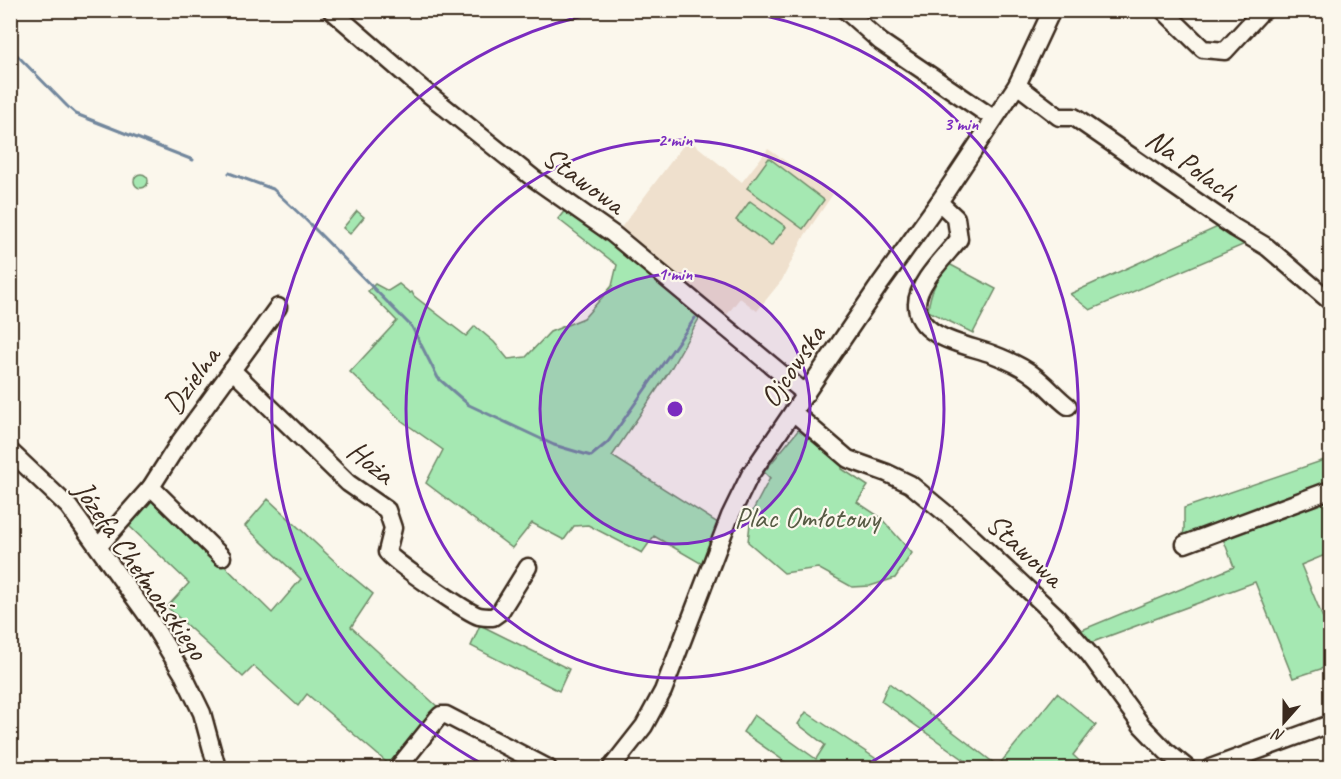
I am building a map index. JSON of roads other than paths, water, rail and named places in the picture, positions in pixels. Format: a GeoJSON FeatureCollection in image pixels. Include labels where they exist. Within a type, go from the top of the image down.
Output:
{"type":"FeatureCollection","features":[{"type":"Feature","properties":{"kind":"street","name":"Stawowa"},"geometry":{"type":"LineString","coordinates":[[331,10],[421,88],[533,178],[621,240],[806,394]]}},
{"type":"Feature","properties":{"kind":"street"},"geometry":{"type":"LineString","coordinates":[[845,10],[881,42],[993,118]]}},
{"type":"Feature","properties":{"kind":"street","name":"Ojcowska"},"geometry":{"type":"LineString","coordinates":[[615,765],[644,726],[663,691],[737,499],[750,475],[1017,85],[1052,10]]}},
{"type":"Feature","properties":{"kind":"street"},"geometry":{"type":"LineString","coordinates":[[1163,10],[1203,49],[1225,51],[1265,10]]}},
{"type":"Feature","properties":{"kind":"street","name":"Na Polach"},"geometry":{"type":"LineString","coordinates":[[1017,85],[1059,117],[1074,117],[1235,228],[1267,247],[1330,301]]}},
{"type":"Feature","properties":{"kind":"street"},"geometry":{"type":"LineString","coordinates":[[939,202],[956,218],[959,239],[923,283],[917,303],[920,320],[929,330],[958,343],[993,354],[1034,375],[1068,406]]}},
{"type":"Feature","properties":{"kind":"street","name":"Dzielna"},"geometry":{"type":"LineString","coordinates":[[99,546],[151,487],[179,443],[278,307]]}},
{"type":"Feature","properties":{"kind":"street","name":"Hoża"},"geometry":{"type":"LineString","coordinates":[[232,370],[348,483],[387,510],[393,528],[387,552],[411,573],[478,616],[493,617],[500,612],[528,567]]}},
{"type":"Feature","properties":{"kind":"street","name":"Stawowa"},"geometry":{"type":"LineString","coordinates":[[793,412],[848,459],[910,484],[956,522],[1056,616],[1090,655],[1142,726],[1166,751],[1187,768]]}},
{"type":"Feature","properties":{"kind":"street","name":"Józefa Chełmońskiego"},"geometry":{"type":"LineString","coordinates":[[10,451],[56,493],[99,546],[147,615],[183,674],[202,713],[217,768]]}},
{"type":"Feature","properties":{"kind":"street"},"geometry":{"type":"LineString","coordinates":[[151,487],[222,557]]}},
{"type":"Feature","properties":{"kind":"street"},"geometry":{"type":"LineString","coordinates":[[1185,544],[1330,490]]}},
{"type":"Feature","properties":{"kind":"street"},"geometry":{"type":"LineString","coordinates":[[398,768],[437,719],[441,715],[446,715],[548,768]]}},
{"type":"Feature","properties":{"kind":"street"},"geometry":{"type":"LineString","coordinates":[[1210,768],[1330,724]]}},
{"type":"Feature","properties":{"kind":"waterway"},"geometry":{"type":"LineString","coordinates":[[10,48],[76,114],[193,160]]}},
{"type":"Feature","properties":{"kind":"waterway"},"geometry":{"type":"LineString","coordinates":[[229,173],[273,189],[305,219],[412,327],[438,378],[469,405],[554,445],[591,456],[608,442],[695,318]]}},
{"type":"Feature","properties":{"kind":"park label","name":"Plac Omłotowy"},"geometry":{"type":"Point","coordinates":[807,517]}}]}
